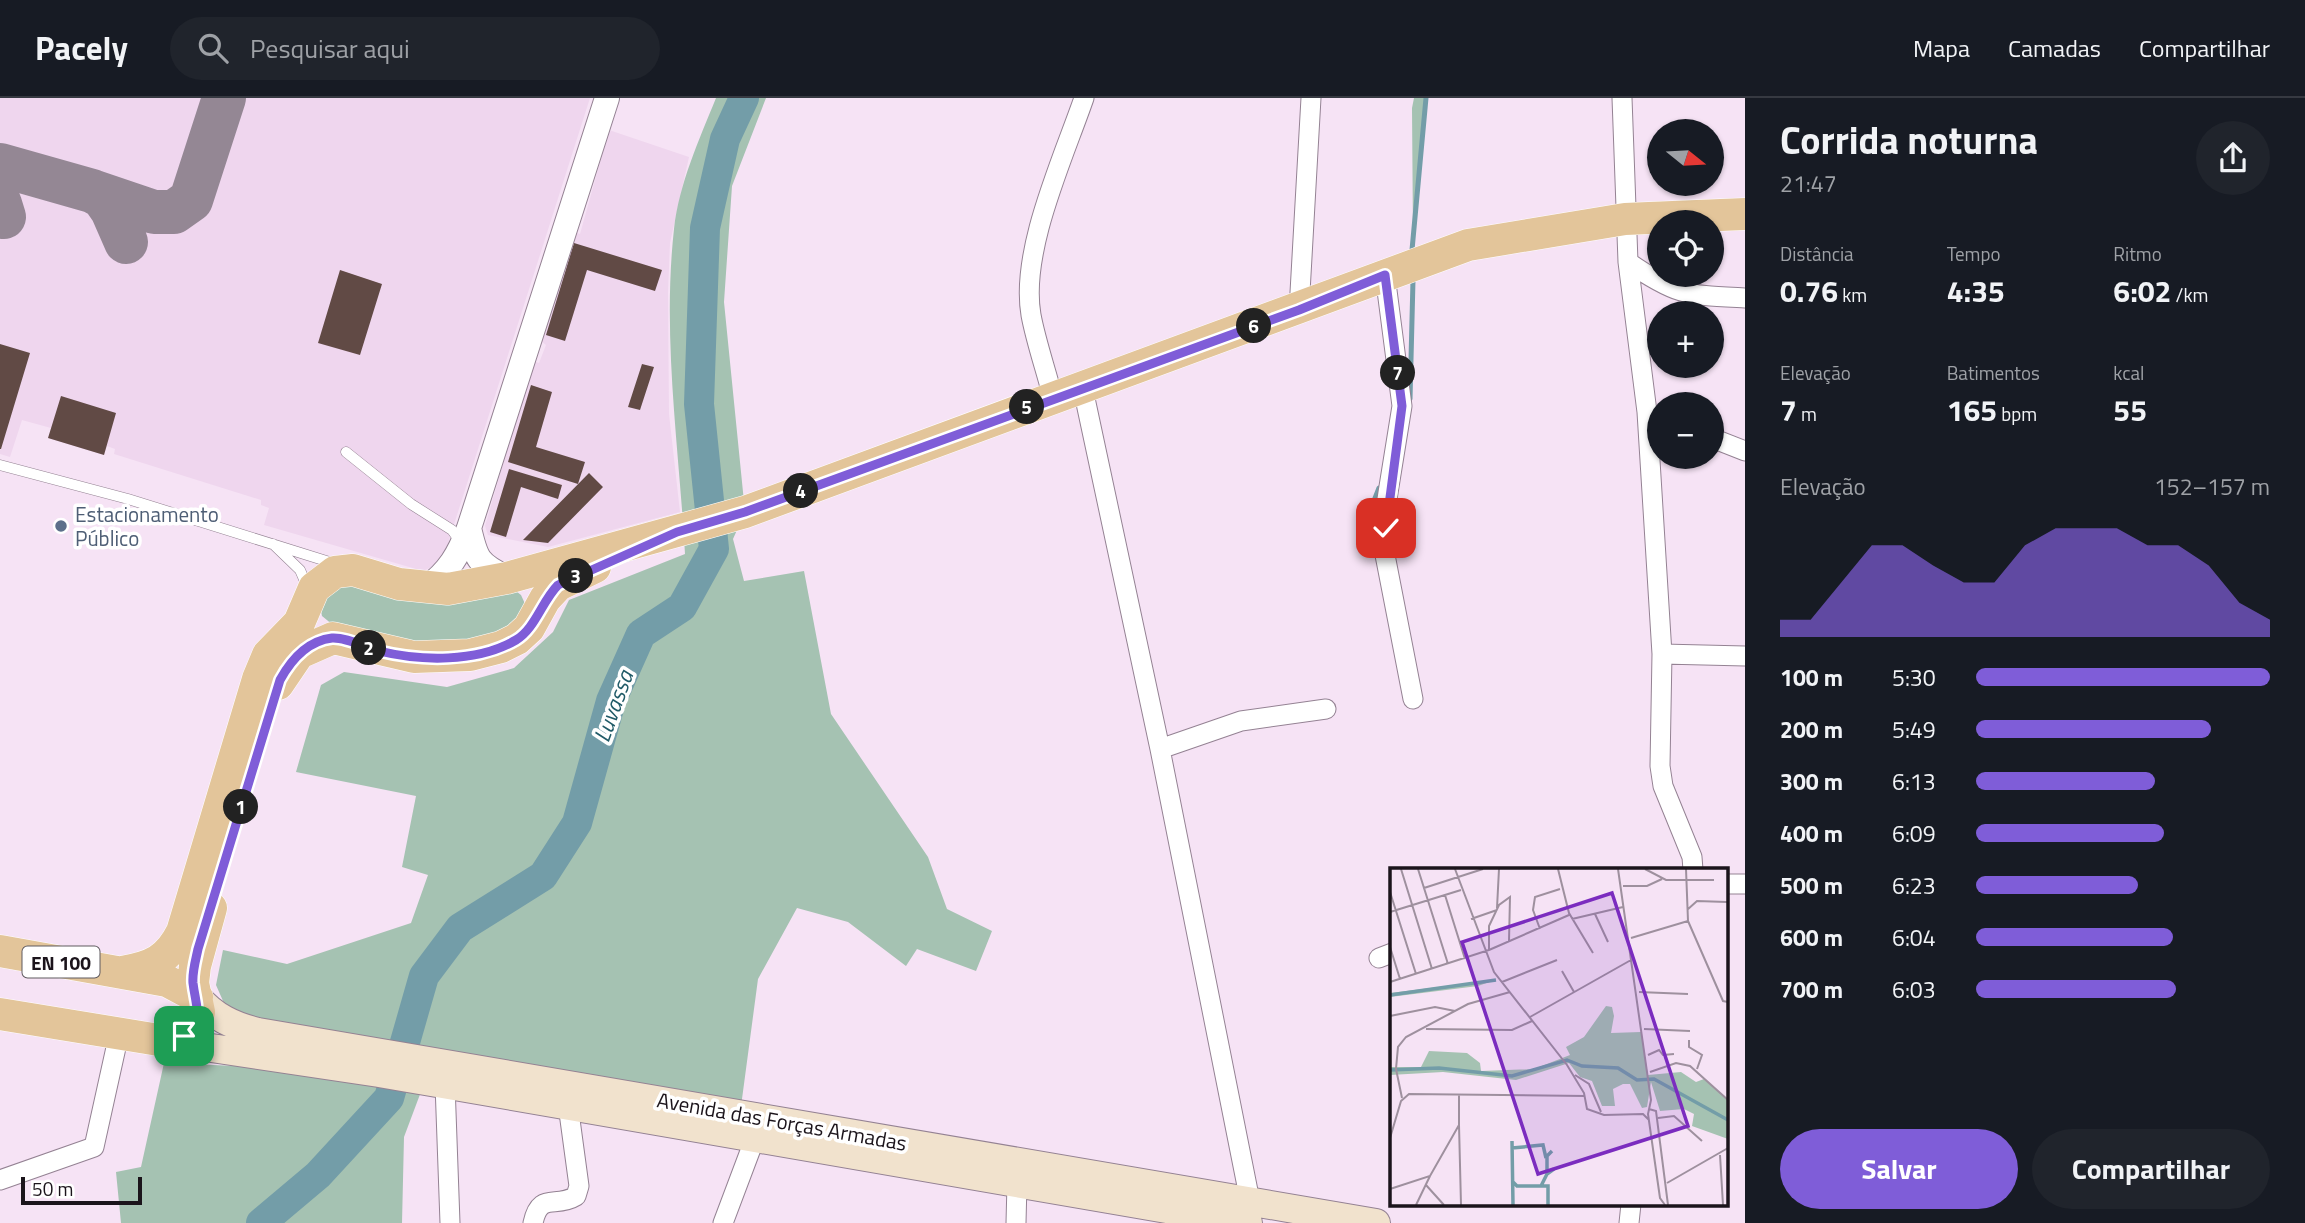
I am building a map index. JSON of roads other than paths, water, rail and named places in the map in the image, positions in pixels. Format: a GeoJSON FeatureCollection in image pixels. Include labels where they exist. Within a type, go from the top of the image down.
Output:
{"type":"FeatureCollection","features":[{"type":"Feature","properties":{"kind":"main road"},"geometry":{"type":"LineString","coordinates":[[353,570],[426,588],[448,589],[508,578],[745,512],[1299,310],[1468,245],[1625,219],[1745,214]]}},
{"type":"Feature","properties":{"kind":"main road"},"geometry":{"type":"LineString","coordinates":[[309,601],[319,629],[333,638],[381,651],[440,658],[501,647],[517,639],[529,628],[545,599],[558,585],[677,532]]}},
{"type":"Feature","properties":{"kind":"main road","name":"EN 100"},"geometry":{"type":"LineString","coordinates":[[121,972],[158,963],[179,939],[268,655],[299,622],[314,588],[325,576],[353,570]]}},
{"type":"Feature","properties":{"kind":"main road"},"geometry":{"type":"LineString","coordinates":[[508,578],[522,586],[531,596],[533,611],[529,628]]}},
{"type":"Feature","properties":{"kind":"main road"},"geometry":{"type":"LineString","coordinates":[[171,1042],[184,1036],[193,1026],[198,1012],[193,983],[198,949],[280,680],[299,653],[333,638]]}},
{"type":"Feature","properties":{"kind":"main road","name":"Avenida das Forças Armadas"},"geometry":{"type":"LineString","coordinates":[[4,955],[167,981],[197,997],[214,1014],[234,1026],[381,1063],[568,1105],[1017,1183],[1249,1212],[1376,1223]]}},
{"type":"Feature","properties":{"kind":"main road","name":"Avenida das Forças Armadas"},"geometry":{"type":"LineString","coordinates":[[0,1014],[171,1042],[381,1063]]}},
{"type":"Feature","properties":{"kind":"main road","name":"Avenida das Forças Armadas"},"geometry":{"type":"LineString","coordinates":[[433,1075],[1249,1212]]}},
{"type":"Feature","properties":{"kind":"street"},"geometry":{"type":"LineString","coordinates":[[426,588],[440,578],[453,563],[466,536],[607,98]]}},
{"type":"Feature","properties":{"kind":"street"},"geometry":{"type":"LineString","coordinates":[[1053,398],[1031,314],[1029,278],[1036,242],[1084,98]]}},
{"type":"Feature","properties":{"kind":"street"},"geometry":{"type":"LineString","coordinates":[[1299,310],[1311,98]]}},
{"type":"Feature","properties":{"kind":"street"},"geometry":{"type":"LineString","coordinates":[[1622,98],[1628,262],[1649,392]]}},
{"type":"Feature","properties":{"kind":"street"},"geometry":{"type":"LineString","coordinates":[[1628,262],[1671,290],[1689,295],[1745,298]]}},
{"type":"Feature","properties":{"kind":"street"},"geometry":{"type":"LineString","coordinates":[[1385,275],[1402,406],[1387,499],[1385,555],[1413,699]]}},
{"type":"Feature","properties":{"kind":"street"},"geometry":{"type":"LineString","coordinates":[[1083,389],[1160,749],[1249,1212]]}},
{"type":"Feature","properties":{"kind":"street"},"geometry":{"type":"LineString","coordinates":[[1724,443],[1745,451]]}},
{"type":"Feature","properties":{"kind":"street"},"geometry":{"type":"LineString","coordinates":[[1655,469],[1662,653],[1658,730],[1660,766],[1663,786],[1692,857],[1693,868]]}},
{"type":"Feature","properties":{"kind":"street"},"geometry":{"type":"LineString","coordinates":[[466,536],[475,556],[491,570],[508,578]]}},
{"type":"Feature","properties":{"kind":"street"},"geometry":{"type":"LineString","coordinates":[[1662,653],[1745,656]]}},
{"type":"Feature","properties":{"kind":"street"},"geometry":{"type":"LineString","coordinates":[[1160,749],[1241,721],[1326,709]]}},
{"type":"Feature","properties":{"kind":"street"},"geometry":{"type":"LineString","coordinates":[[0,1180],[94,1147],[119,1034]]}},
{"type":"Feature","properties":{"kind":"street"},"geometry":{"type":"LineString","coordinates":[[433,1075],[450,1223]]}},
{"type":"Feature","properties":{"kind":"street"},"geometry":{"type":"LineString","coordinates":[[533,1223],[537,1209],[543,1203],[569,1200],[576,1196],[579,1186],[568,1105]]}},
{"type":"Feature","properties":{"kind":"street"},"geometry":{"type":"LineString","coordinates":[[723,1223],[755,1138]]}},
{"type":"Feature","properties":{"kind":"street"},"geometry":{"type":"LineString","coordinates":[[1016,1223],[1017,1183]]}},
{"type":"Feature","properties":{"kind":"lane"},"geometry":{"type":"LineString","coordinates":[[346,452],[411,504],[466,536]]}},
{"type":"Feature","properties":{"kind":"lane"},"geometry":{"type":"LineString","coordinates":[[0,465],[128,499],[353,570]]}},
{"type":"Feature","properties":{"kind":"lane"},"geometry":{"type":"LineString","coordinates":[[270,542],[305,578],[309,601]]}},
{"type":"Feature","properties":{"kind":"waterway","name":"Luvassa"},"geometry":{"type":"LineString","coordinates":[[261,1223],[318,1175],[389,1098],[424,976],[460,928],[543,876],[577,823],[611,701],[641,634],[682,607],[714,549],[699,404],[705,228],[725,139],[744,98]]}},
{"type":"Feature","properties":{"kind":"waterway"},"geometry":{"type":"LineString","coordinates":[[1412,250],[1426,98]]}},
{"type":"Feature","properties":{"kind":"waterway"},"geometry":{"type":"LineString","coordinates":[[1410,399],[1413,280]]}},
{"type":"Feature","properties":{"kind":"waterway"},"geometry":{"type":"LineString","coordinates":[[1361,534],[1379,488]]}},
{"type":"Feature","properties":{"kind":"place","name":"Estacionamento Público"},"geometry":{"type":"Point","coordinates":[61,526]}}]}
